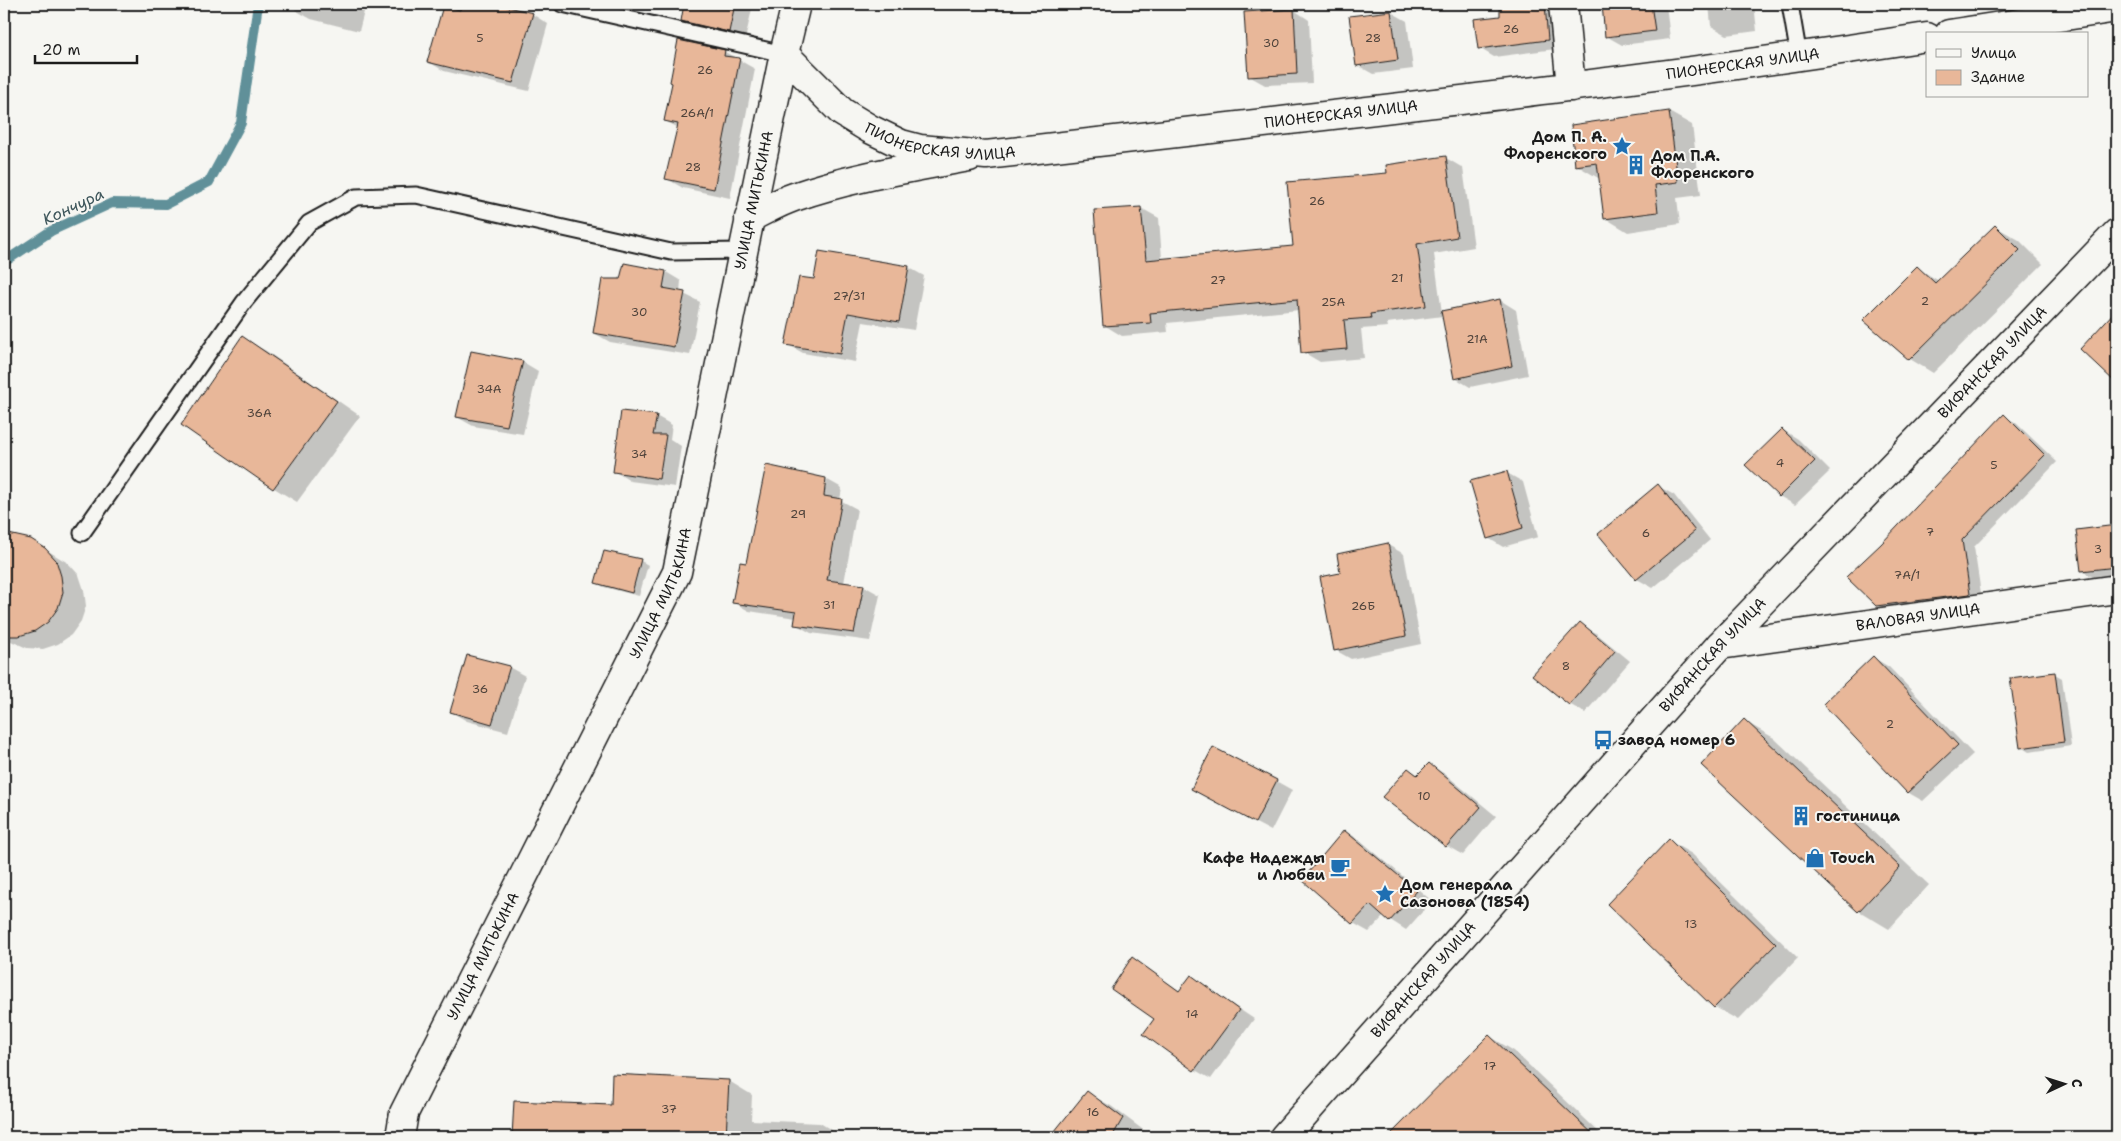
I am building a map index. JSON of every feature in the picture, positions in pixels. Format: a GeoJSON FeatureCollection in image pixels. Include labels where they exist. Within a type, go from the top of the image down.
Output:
{"type":"FeatureCollection","features":[{"type":"Feature","properties":{"kind":"street","name":"УЛИЦА МИТЬКИНА"},"geometry":{"type":"LineString","coordinates":[[400,1137],[404,1113],[677,572],[742,251],[796,4]]}},
{"type":"Feature","properties":{"kind":"street"},"geometry":{"type":"LineString","coordinates":[[1563,4],[1571,87]]}},
{"type":"Feature","properties":{"kind":"street"},"geometry":{"type":"LineString","coordinates":[[1963,32],[2117,8]]}},
{"type":"Feature","properties":{"kind":"street","name":"ПИОНЕРСКАЯ УЛИЦА"},"geometry":{"type":"LineString","coordinates":[[784,54],[842,112],[870,129],[901,144],[920,149],[986,154],[1571,87],[1799,57],[1926,37]]}},
{"type":"Feature","properties":{"kind":"street"},"geometry":{"type":"LineString","coordinates":[[749,218],[793,197],[837,184],[888,172],[986,154]]}},
{"type":"Feature","properties":{"kind":"street","name":"ВИФАНСКАЯ УЛИЦА"},"geometry":{"type":"LineString","coordinates":[[1284,1137],[1720,645],[2117,233]]}},
{"type":"Feature","properties":{"kind":"street","name":"ВАЛОВАЯ УЛИЦА"},"geometry":{"type":"LineString","coordinates":[[1720,645],[2117,589]]}},
{"type":"Feature","properties":{"kind":"lane"},"geometry":{"type":"LineString","coordinates":[[562,4],[784,54]]}},
{"type":"Feature","properties":{"kind":"lane"},"geometry":{"type":"LineString","coordinates":[[1790,4],[1799,57]]}},
{"type":"Feature","properties":{"kind":"lane"},"geometry":{"type":"LineString","coordinates":[[82,533],[244,302],[309,223],[356,197],[416,195],[670,252],[742,251]]}},
{"type":"Feature","properties":{"kind":"building"},"geometry":{"type":"Polygon","coordinates":[[[462,4],[495,4],[533,13],[513,83],[427,62],[443,6],[460,10],[462,4]]]}},
{"type":"Feature","properties":{"kind":"building"},"geometry":{"type":"Polygon","coordinates":[[[684,4],[735,4],[729,32],[681,21],[684,4]]]}},
{"type":"Feature","properties":{"kind":"building"},"geometry":{"type":"Polygon","coordinates":[[[1500,4],[1545,4],[1548,40],[1478,49],[1474,19],[1500,16],[1500,4]]]}},
{"type":"Feature","properties":{"kind":"building"},"geometry":{"type":"Polygon","coordinates":[[[1602,4],[1651,4],[1655,31],[1605,37],[1602,4]]]}},
{"type":"Feature","properties":{"kind":"building"},"geometry":{"type":"Polygon","coordinates":[[[1294,9],[1297,74],[1248,77],[1244,12],[1294,9]]]}},
{"type":"Feature","properties":{"kind":"building"},"geometry":{"type":"Polygon","coordinates":[[[1391,11],[1398,60],[1356,66],[1349,16],[1391,11]]]}},
{"type":"Feature","properties":{"kind":"building"},"geometry":{"type":"Polygon","coordinates":[[[678,40],[725,50],[724,56],[740,58],[714,189],[665,179],[678,124],[664,121],[678,40]]]}},
{"type":"Feature","properties":{"kind":"building","name":"Дом П.А. Флоренского"},"geometry":{"type":"Polygon","coordinates":[[[1669,111],[1678,182],[1655,185],[1658,212],[1604,219],[1597,163],[1575,166],[1571,125],[1669,111]]]}},
{"type":"Feature","properties":{"kind":"building"},"geometry":{"type":"Polygon","coordinates":[[[1446,156],[1457,237],[1417,244],[1426,306],[1370,314],[1371,318],[1344,320],[1347,349],[1301,353],[1297,299],[1150,313],[1151,323],[1103,326],[1094,210],[1141,207],[1146,260],[1293,246],[1287,182],[1387,173],[1386,165],[1446,156]]]}},
{"type":"Feature","properties":{"kind":"building"},"geometry":{"type":"Polygon","coordinates":[[[1995,225],[2020,250],[1909,360],[1863,320],[1917,266],[1935,283],[1995,225]]]}},
{"type":"Feature","properties":{"kind":"building"},"geometry":{"type":"Polygon","coordinates":[[[819,251],[909,266],[899,322],[848,313],[840,354],[785,345],[799,277],[814,279],[819,251]]]}},
{"type":"Feature","properties":{"kind":"building"},"geometry":{"type":"Polygon","coordinates":[[[624,263],[666,271],[663,288],[685,292],[674,347],[593,333],[602,279],[620,279],[624,263]]]}},
{"type":"Feature","properties":{"kind":"building"},"geometry":{"type":"Polygon","coordinates":[[[1500,299],[1512,366],[1454,379],[1441,311],[1500,299]]]}},
{"type":"Feature","properties":{"kind":"building"},"geometry":{"type":"Polygon","coordinates":[[[2117,309],[2117,384],[2080,349],[2117,309]]]}},
{"type":"Feature","properties":{"kind":"building"},"geometry":{"type":"Polygon","coordinates":[[[242,336],[337,401],[273,489],[181,425],[242,336]]]}},
{"type":"Feature","properties":{"kind":"building"},"geometry":{"type":"Polygon","coordinates":[[[471,351],[523,361],[507,426],[456,417],[471,351]]]}},
{"type":"Feature","properties":{"kind":"building"},"geometry":{"type":"Polygon","coordinates":[[[621,411],[657,415],[653,435],[666,435],[659,479],[613,472],[621,411]]]}},
{"type":"Feature","properties":{"kind":"building"},"geometry":{"type":"Polygon","coordinates":[[[2004,414],[2045,455],[1962,540],[1970,594],[1876,606],[1846,577],[1881,544],[2004,414]]]}},
{"type":"Feature","properties":{"kind":"building"},"geometry":{"type":"Polygon","coordinates":[[[1782,429],[1815,461],[1779,497],[1745,465],[1782,429]]]}},
{"type":"Feature","properties":{"kind":"building"},"geometry":{"type":"Polygon","coordinates":[[[766,465],[826,478],[824,496],[842,499],[827,580],[864,585],[854,633],[794,625],[796,612],[732,603],[740,562],[746,563],[766,465]]]}},
{"type":"Feature","properties":{"kind":"building"},"geometry":{"type":"Polygon","coordinates":[[[1507,471],[1523,528],[1487,539],[1470,481],[1507,471]]]}},
{"type":"Feature","properties":{"kind":"building"},"geometry":{"type":"Polygon","coordinates":[[[1658,484],[1695,531],[1636,580],[1598,534],[1658,484]]]}},
{"type":"Feature","properties":{"kind":"building"},"geometry":{"type":"Polygon","coordinates":[[[2117,525],[2117,567],[2081,571],[2076,530],[2117,525]]]}},
{"type":"Feature","properties":{"kind":"building"},"geometry":{"type":"Polygon","coordinates":[[[4,533],[31,539],[45,548],[56,560],[61,576],[63,592],[58,608],[48,622],[35,631],[19,636],[4,636],[4,533]]]}},
{"type":"Feature","properties":{"kind":"building"},"geometry":{"type":"Polygon","coordinates":[[[1388,543],[1406,636],[1334,651],[1320,577],[1340,573],[1337,554],[1388,543]]]}},
{"type":"Feature","properties":{"kind":"building"},"geometry":{"type":"Polygon","coordinates":[[[604,551],[641,559],[632,593],[595,583],[604,551]]]}},
{"type":"Feature","properties":{"kind":"building"},"geometry":{"type":"Polygon","coordinates":[[[1580,622],[1615,651],[1569,705],[1532,675],[1580,622]]]}},
{"type":"Feature","properties":{"kind":"building"},"geometry":{"type":"Polygon","coordinates":[[[467,655],[510,666],[492,724],[450,712],[467,655]]]}},
{"type":"Feature","properties":{"kind":"building"},"geometry":{"type":"Polygon","coordinates":[[[1873,656],[1958,745],[1907,793],[1823,704],[1873,656]]]}},
{"type":"Feature","properties":{"kind":"building"},"geometry":{"type":"Polygon","coordinates":[[[2055,672],[2064,742],[2020,748],[2010,678],[2055,672]]]}},
{"type":"Feature","properties":{"kind":"building","name":"гостиница"},"geometry":{"type":"Polygon","coordinates":[[[1744,719],[1900,867],[1858,912],[1701,765],[1744,719]]]}},
{"type":"Feature","properties":{"kind":"building"},"geometry":{"type":"Polygon","coordinates":[[[1213,747],[1277,780],[1255,823],[1191,789],[1213,747]]]}},
{"type":"Feature","properties":{"kind":"building"},"geometry":{"type":"Polygon","coordinates":[[[1429,763],[1481,807],[1446,847],[1382,797],[1408,768],[1417,775],[1429,763]]]}},
{"type":"Feature","properties":{"kind":"building"},"geometry":{"type":"Polygon","coordinates":[[[1344,830],[1417,891],[1389,922],[1370,905],[1352,924],[1302,880],[1344,830]]]}},
{"type":"Feature","properties":{"kind":"building"},"geometry":{"type":"Polygon","coordinates":[[[1669,839],[1776,944],[1714,1008],[1607,904],[1669,839]]]}},
{"type":"Feature","properties":{"kind":"building"},"geometry":{"type":"Polygon","coordinates":[[[1132,957],[1179,991],[1191,975],[1239,1010],[1194,1071],[1143,1034],[1154,1019],[1111,989],[1132,957]]]}},
{"type":"Feature","properties":{"kind":"building"},"geometry":{"type":"Polygon","coordinates":[[[1489,1035],[1596,1137],[1388,1137],[1489,1035]]]}},
{"type":"Feature","properties":{"kind":"building"},"geometry":{"type":"Polygon","coordinates":[[[612,1074],[729,1080],[726,1137],[512,1137],[514,1101],[611,1105],[612,1074]]]}},
{"type":"Feature","properties":{"kind":"building"},"geometry":{"type":"Polygon","coordinates":[[[1087,1091],[1123,1118],[1112,1137],[1050,1137],[1087,1091]]]}},
{"type":"Feature","properties":{"kind":"waterway","name":"Кончура"},"geometry":{"type":"LineString","coordinates":[[4,262],[51,231],[112,203],[166,204],[209,182],[241,123],[258,4]]}},
{"type":"Feature","properties":{"kind":"place","name":"Дом П. А. Флоренского"},"geometry":{"type":"Point","coordinates":[1622,146]}},
{"type":"Feature","properties":{"kind":"place","name":"Дом П.А. Флоренского"},"geometry":{"type":"Point","coordinates":[1636,165]}},
{"type":"Feature","properties":{"kind":"place","name":"завод номер 6"},"geometry":{"type":"Point","coordinates":[1603,740]}},
{"type":"Feature","properties":{"kind":"place","name":"гостиница"},"geometry":{"type":"Point","coordinates":[1801,816]}},
{"type":"Feature","properties":{"kind":"place","name":"Touch"},"geometry":{"type":"Point","coordinates":[1815,858]}},
{"type":"Feature","properties":{"kind":"place","name":"Кафе Надежды и Любви"},"geometry":{"type":"Point","coordinates":[1340,867]}},
{"type":"Feature","properties":{"kind":"place","name":"Дом генерала Сазонова (1854)"},"geometry":{"type":"Point","coordinates":[1385,894]}}]}
